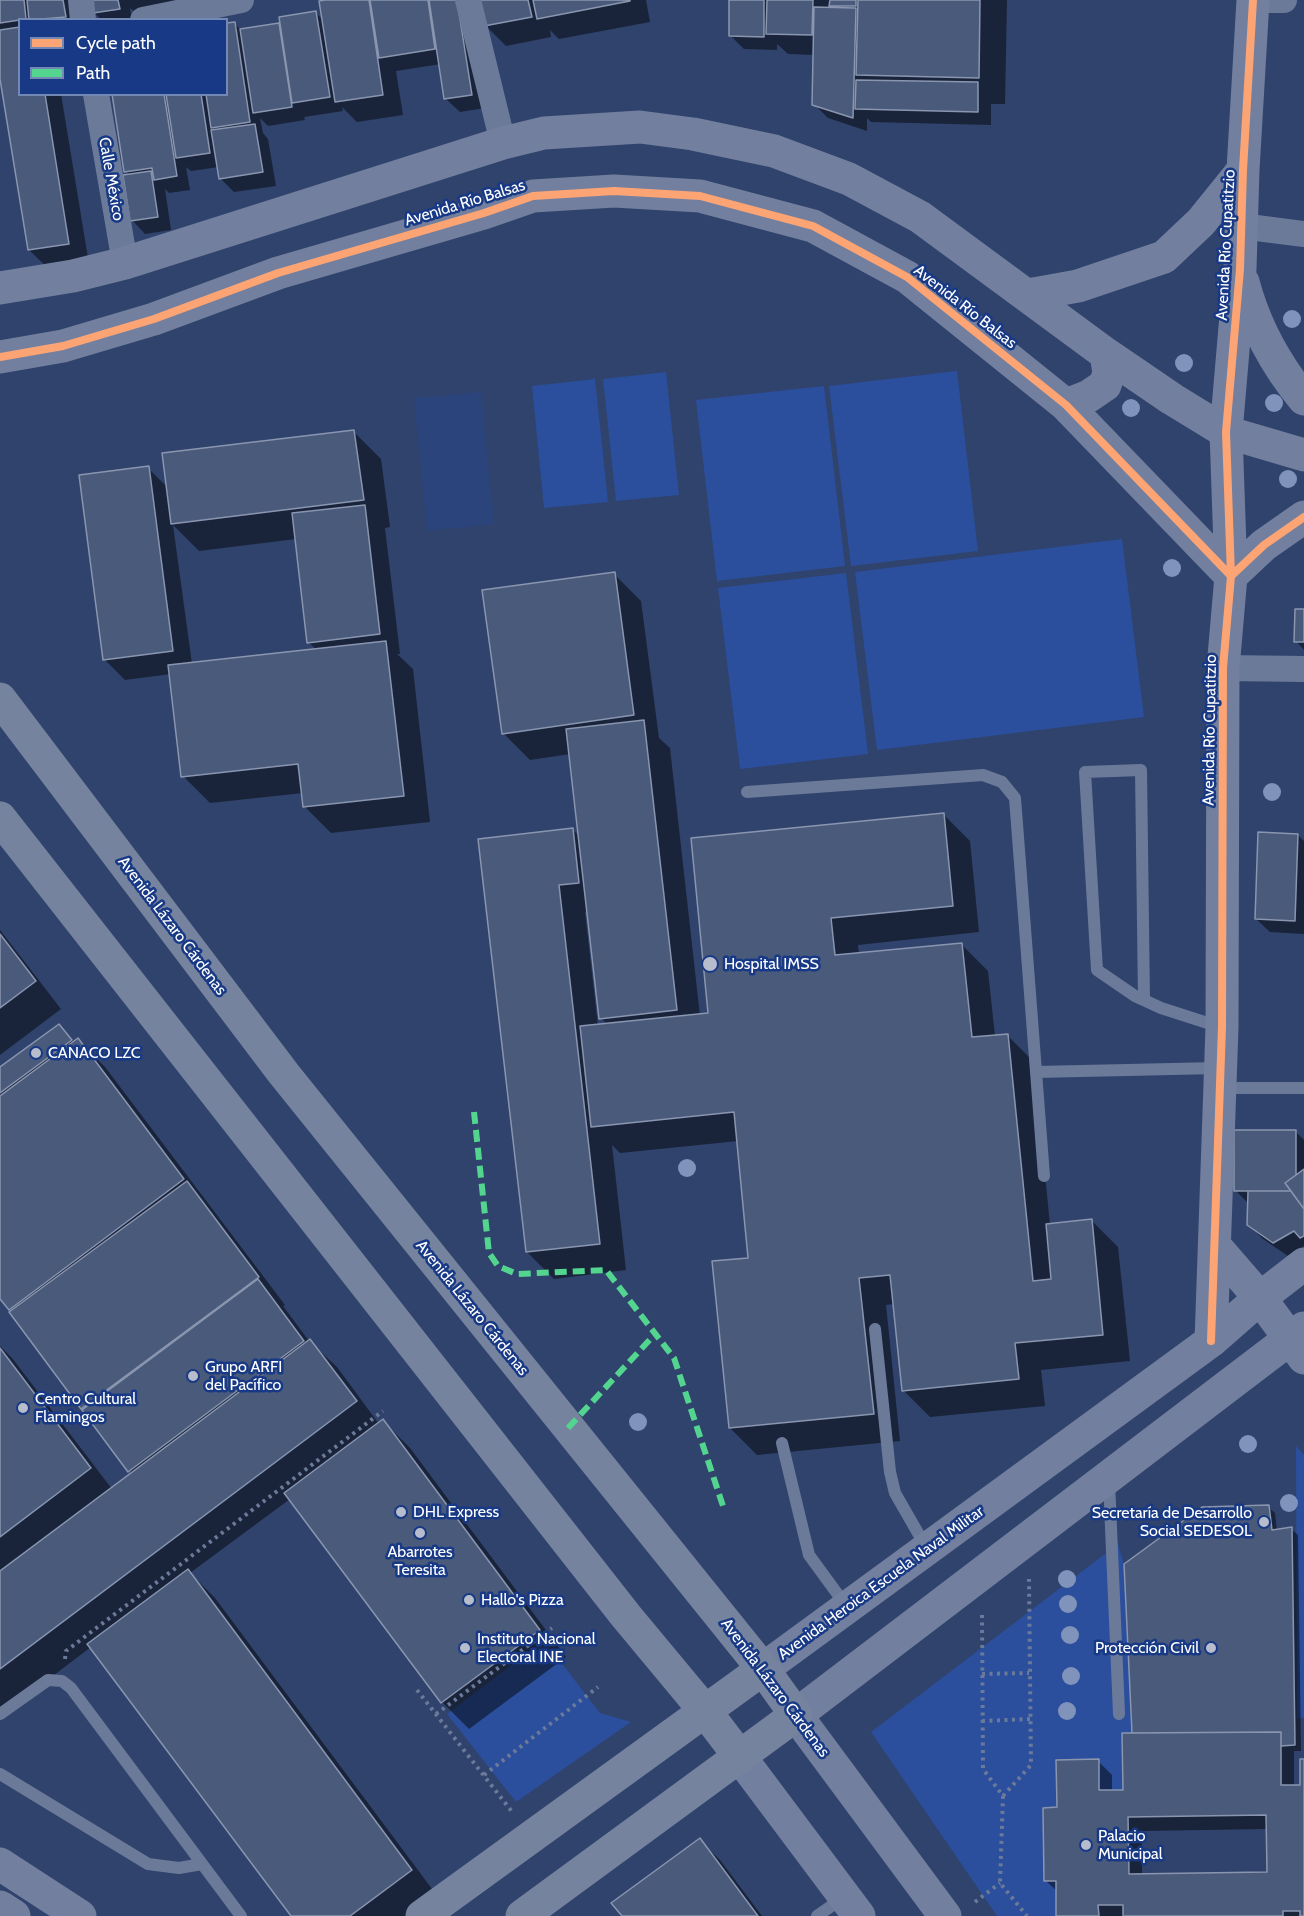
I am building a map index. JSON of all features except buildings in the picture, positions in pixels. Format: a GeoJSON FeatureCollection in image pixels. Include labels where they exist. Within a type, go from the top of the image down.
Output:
{"type":"FeatureCollection","features":[{"type":"Feature","properties":{"kind":"main road","name":"Avenida Lázaro Cárdenas"},"geometry":{"type":"LineString","coordinates":[[0,699],[284,1074],[763,1670],[796,1715]]}},
{"type":"Feature","properties":{"kind":"main road"},"geometry":{"type":"LineString","coordinates":[[0,818],[626,1616],[740,1757]]}},
{"type":"Feature","properties":{"kind":"main road","name":"Avenida Heroica Escuela Naval Militar"},"geometry":{"type":"LineString","coordinates":[[422,1916],[763,1670]]}},
{"type":"Feature","properties":{"kind":"main road"},"geometry":{"type":"LineString","coordinates":[[522,1916],[796,1715]]}},
{"type":"Feature","properties":{"kind":"street"},"geometry":{"type":"LineString","coordinates":[[81,0],[83,18]]}},
{"type":"Feature","properties":{"kind":"street"},"geometry":{"type":"LineString","coordinates":[[153,18],[241,0]]}},
{"type":"Feature","properties":{"kind":"street"},"geometry":{"type":"LineString","coordinates":[[468,0],[503,143]]}},
{"type":"Feature","properties":{"kind":"street"},"geometry":{"type":"LineString","coordinates":[[1253,0],[1284,0]]}},
{"type":"Feature","properties":{"kind":"street","name":"Avenida Río Cupatitzio"},"geometry":{"type":"LineString","coordinates":[[1211,1341],[1222,1027],[1222,668],[1231,576],[1226,432],[1240,269],[1253,0]]}},
{"type":"Feature","properties":{"kind":"street","name":"Calle México"},"geometry":{"type":"LineString","coordinates":[[96,96],[125,263]]}},
{"type":"Feature","properties":{"kind":"street"},"geometry":{"type":"LineString","coordinates":[[0,288],[73,276],[125,263],[503,143],[544,133],[639,128],[693,134],[774,152],[849,178],[920,217],[1106,354],[1226,432],[1304,455]]}},
{"type":"Feature","properties":{"kind":"street"},"geometry":{"type":"LineString","coordinates":[[1028,295],[1078,286],[1164,257],[1201,222],[1243,170]]}},
{"type":"Feature","properties":{"kind":"street","name":"Avenida Río Balsas"},"geometry":{"type":"LineString","coordinates":[[0,357],[63,346],[154,319],[278,273],[484,213],[533,196],[614,191],[700,196],[813,226],[907,277],[1066,405],[1231,576]]}},
{"type":"Feature","properties":{"kind":"street"},"geometry":{"type":"LineString","coordinates":[[1241,226],[1304,234]]}},
{"type":"Feature","properties":{"kind":"street"},"geometry":{"type":"LineString","coordinates":[[1240,269],[1247,296],[1274,357],[1304,399]]}},
{"type":"Feature","properties":{"kind":"street"},"geometry":{"type":"LineString","coordinates":[[1066,405],[1089,396],[1106,385],[1109,373],[1106,354]]}},
{"type":"Feature","properties":{"kind":"street"},"geometry":{"type":"LineString","coordinates":[[1231,576],[1264,545],[1304,518]]}},
{"type":"Feature","properties":{"kind":"street"},"geometry":{"type":"LineString","coordinates":[[1222,668],[1304,669]]}},
{"type":"Feature","properties":{"kind":"street"},"geometry":{"type":"LineString","coordinates":[[796,1715],[1108,1477],[1299,1342],[1215,1246]]}},
{"type":"Feature","properties":{"kind":"street","name":"Avenida Heroica Escuela Naval Militar"},"geometry":{"type":"LineString","coordinates":[[763,1670],[1211,1341],[1260,1298],[1304,1264]]}},
{"type":"Feature","properties":{"kind":"street","name":"Avenida Lázaro Cárdenas"},"geometry":{"type":"LineString","coordinates":[[796,1715],[945,1916]]}},
{"type":"Feature","properties":{"kind":"street"},"geometry":{"type":"LineString","coordinates":[[740,1757],[852,1906]]}},
{"type":"Feature","properties":{"kind":"street"},"geometry":{"type":"LineString","coordinates":[[0,1864],[80,1916]]}},
{"type":"Feature","properties":{"kind":"street"},"geometry":{"type":"LineString","coordinates":[[0,1907],[14,1916]]}},
{"type":"Feature","properties":{"kind":"lane"},"geometry":{"type":"LineString","coordinates":[[1144,1000],[1141,770],[1085,772],[1097,970],[1144,1000],[1161,1008],[1222,1027]]}},
{"type":"Feature","properties":{"kind":"lane"},"geometry":{"type":"LineString","coordinates":[[747,792],[983,775],[1002,783],[1015,798],[1044,1176]]}},
{"type":"Feature","properties":{"kind":"lane"},"geometry":{"type":"LineString","coordinates":[[1036,1072],[1220,1078],[1304,1088]]}},
{"type":"Feature","properties":{"kind":"lane"},"geometry":{"type":"LineString","coordinates":[[875,1329],[890,1472],[895,1493],[927,1550]]}},
{"type":"Feature","properties":{"kind":"lane"},"geometry":{"type":"LineString","coordinates":[[782,1443],[808,1555],[848,1608]]}},
{"type":"Feature","properties":{"kind":"lane"},"geometry":{"type":"LineString","coordinates":[[1108,1477],[1119,1714]]}},
{"type":"Feature","properties":{"kind":"lane"},"geometry":{"type":"LineString","coordinates":[[0,1714],[48,1680],[62,1681],[71,1688],[240,1916]]}},
{"type":"Feature","properties":{"kind":"lane"},"geometry":{"type":"LineString","coordinates":[[0,1774],[148,1864],[179,1869],[202,1864]]}},
{"type":"Feature","properties":{"kind":"lane"},"geometry":{"type":"LineString","coordinates":[[817,1916],[852,1906]]}},
{"type":"Feature","properties":{"kind":"path"},"geometry":{"type":"LineString","coordinates":[[62,1681],[66,1651],[383,1411]]}},
{"type":"Feature","properties":{"kind":"path"},"geometry":{"type":"LineString","coordinates":[[1003,1796],[1031,1765],[1028,1538]]}},
{"type":"Feature","properties":{"kind":"path"},"geometry":{"type":"LineString","coordinates":[[982,1574],[983,1769],[1003,1796],[1000,1883],[1027,1916]]}},
{"type":"Feature","properties":{"kind":"path"},"geometry":{"type":"LineString","coordinates":[[436,1714],[552,1628]]}},
{"type":"Feature","properties":{"kind":"path"},"geometry":{"type":"LineString","coordinates":[[982,1674],[1030,1673]]}},
{"type":"Feature","properties":{"kind":"path"},"geometry":{"type":"LineString","coordinates":[[484,1775],[598,1687]]}},
{"type":"Feature","properties":{"kind":"path"},"geometry":{"type":"LineString","coordinates":[[417,1690],[517,1818]]}},
{"type":"Feature","properties":{"kind":"path"},"geometry":{"type":"LineString","coordinates":[[982,1720],[1030,1719]]}},
{"type":"Feature","properties":{"kind":"path"},"geometry":{"type":"LineString","coordinates":[[975,1903],[1000,1883]]}},
{"type":"Feature","properties":{"kind":"shaded area"},"geometry":{"type":"Polygon","coordinates":[[[957,371],[978,551],[851,566],[829,386],[957,371]]]}},
{"type":"Feature","properties":{"kind":"shaded area"},"geometry":{"type":"Polygon","coordinates":[[[666,372],[679,495],[616,501],[603,379],[666,372]]]}},
{"type":"Feature","properties":{"kind":"shaded area"},"geometry":{"type":"Polygon","coordinates":[[[595,379],[608,502],[544,508],[532,386],[595,379]]]}},
{"type":"Feature","properties":{"kind":"shaded area"},"geometry":{"type":"Polygon","coordinates":[[[824,386],[845,566],[717,581],[696,400],[824,386]]]}},
{"type":"Feature","properties":{"kind":"shaded area"},"geometry":{"type":"Polygon","coordinates":[[[481,392],[494,524],[427,531],[414,398],[481,392]]]}},
{"type":"Feature","properties":{"kind":"shaded area"},"geometry":{"type":"Polygon","coordinates":[[[1122,539],[1144,717],[877,750],[855,572],[1122,539]]]}},
{"type":"Feature","properties":{"kind":"shaded area"},"geometry":{"type":"Polygon","coordinates":[[[846,573],[868,754],[740,769],[718,588],[846,573]]]}},
{"type":"Feature","properties":{"kind":"shaded area"},"geometry":{"type":"Polygon","coordinates":[[[1296,1446],[1304,1455],[1304,1718],[1297,1718],[1296,1446]]]}},
{"type":"Feature","properties":{"kind":"shaded area"},"geometry":{"type":"Polygon","coordinates":[[[1118,1544],[1124,1564],[1132,1733],[1122,1733],[1123,1790],[1099,1790],[1099,1759],[1056,1760],[1057,1807],[1043,1808],[1044,1880],[1056,1881],[1056,1916],[997,1916],[871,1732],[1118,1544]]]}},
{"type":"Feature","properties":{"kind":"shaded area"},"geometry":{"type":"Polygon","coordinates":[[[544,1640],[600,1713],[631,1722],[516,1802],[447,1714],[544,1640]]]}},
{"type":"Feature","properties":{"kind":"marked path"},"geometry":{"type":"LineString","coordinates":[[474,1112],[489,1253],[498,1266],[517,1274],[606,1270],[674,1358],[724,1509]]}},
{"type":"Feature","properties":{"kind":"marked path"},"geometry":{"type":"LineString","coordinates":[[568,1428],[656,1333]]}},
{"type":"Feature","properties":{"kind":"cycle path"},"geometry":{"type":"LineString","coordinates":[[1211,1341],[1222,1027],[1223,668],[1231,576],[1226,432],[1240,269],[1253,0]]}},
{"type":"Feature","properties":{"kind":"cycle path"},"geometry":{"type":"LineString","coordinates":[[0,357],[63,346],[154,319],[278,273],[484,213],[533,196],[614,191],[700,196],[813,226],[907,277],[1066,405],[1231,576],[1264,545],[1304,517]]}},
{"type":"Feature","properties":{"kind":"place","name":"Hospital IMSS"},"geometry":{"type":"Point","coordinates":[710,964]}},
{"type":"Feature","properties":{"kind":"place","name":"CANACO LZC"},"geometry":{"type":"Point","coordinates":[36,1053]}},
{"type":"Feature","properties":{"kind":"place","name":"Grupo ARFI del Pacífico"},"geometry":{"type":"Point","coordinates":[193,1376]}},
{"type":"Feature","properties":{"kind":"place","name":"Centro Cultural Flamingos"},"geometry":{"type":"Point","coordinates":[23,1408]}},
{"type":"Feature","properties":{"kind":"place","name":"DHL Express"},"geometry":{"type":"Point","coordinates":[401,1512]}},
{"type":"Feature","properties":{"kind":"place","name":"Secretaría de Desarrollo Social SEDESOL"},"geometry":{"type":"Point","coordinates":[1264,1522]}},
{"type":"Feature","properties":{"kind":"place","name":"Abarrotes Teresita"},"geometry":{"type":"Point","coordinates":[420,1533]}},
{"type":"Feature","properties":{"kind":"place","name":"Hallo's Pizza"},"geometry":{"type":"Point","coordinates":[469,1600]}},
{"type":"Feature","properties":{"kind":"place","name":"Instituto Nacional Electoral INE"},"geometry":{"type":"Point","coordinates":[465,1648]}},
{"type":"Feature","properties":{"kind":"place","name":"Protección Civil"},"geometry":{"type":"Point","coordinates":[1211,1648]}},
{"type":"Feature","properties":{"kind":"place","name":"Palacio Municipal"},"geometry":{"type":"Point","coordinates":[1086,1845]}}]}
